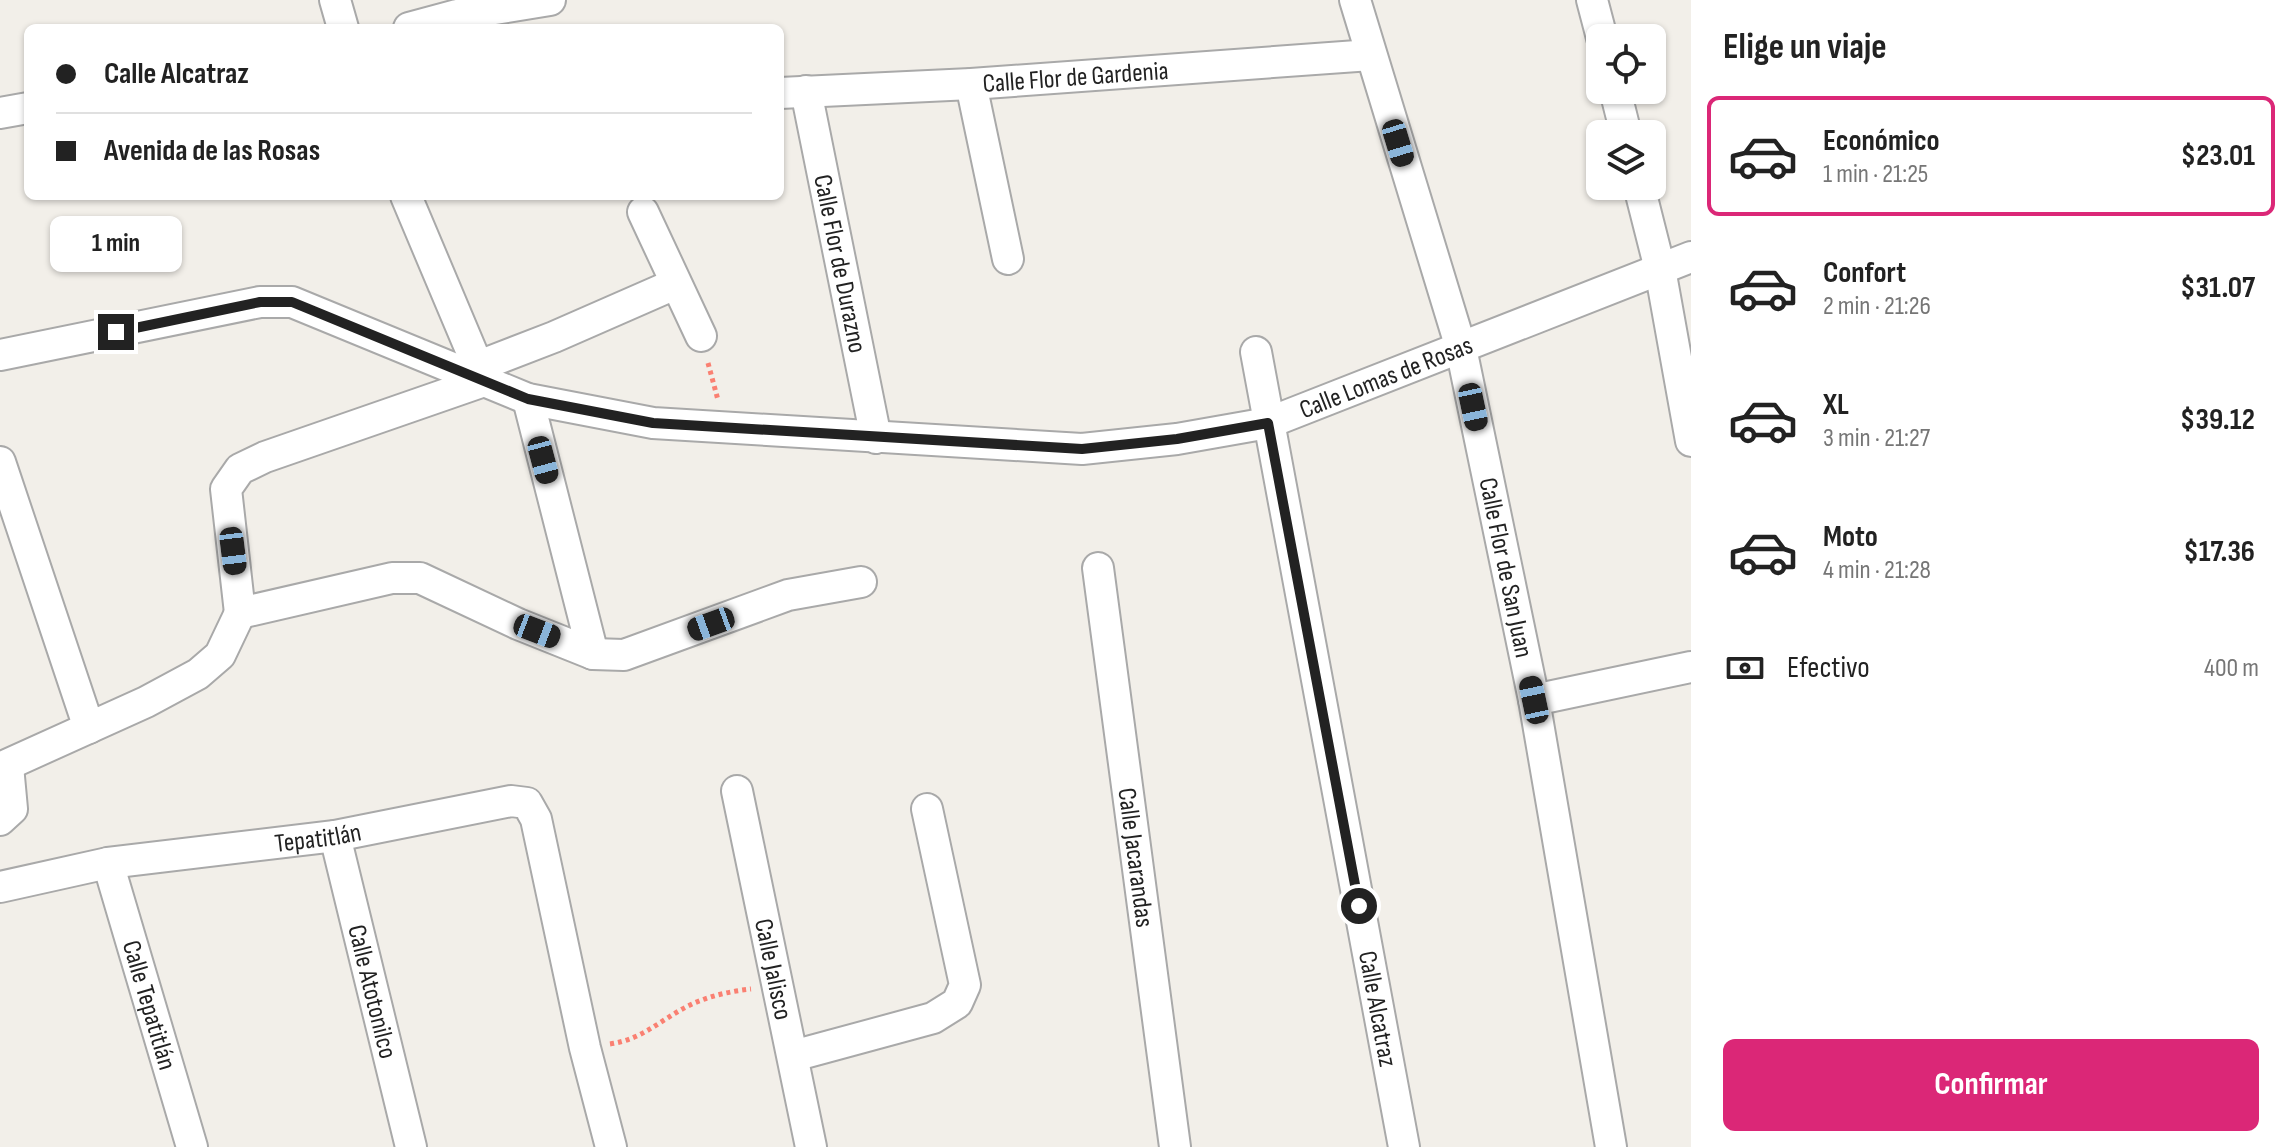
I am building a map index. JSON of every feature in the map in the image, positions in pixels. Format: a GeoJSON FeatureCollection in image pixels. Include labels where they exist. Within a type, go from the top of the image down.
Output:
{"type":"FeatureCollection","features":[{"type":"Feature","properties":{"kind":"street"},"geometry":{"type":"LineString","coordinates":[[335,0],[342,24]]}},
{"type":"Feature","properties":{"kind":"street"},"geometry":{"type":"LineString","coordinates":[[418,24],[456,8],[550,0]]}},
{"type":"Feature","properties":{"kind":"street","name":"Calle Flor de San Juan"},"geometry":{"type":"LineString","coordinates":[[1355,0],[1461,348],[1534,700],[1611,1147]]}},
{"type":"Feature","properties":{"kind":"street"},"geometry":{"type":"LineString","coordinates":[[1592,0],[1598,24]]}},
{"type":"Feature","properties":{"kind":"street","name":"Calle Flor de Gardenia"},"geometry":{"type":"LineString","coordinates":[[793,92],[971,84],[1371,55]]}},
{"type":"Feature","properties":{"kind":"street"},"geometry":{"type":"LineString","coordinates":[[971,84],[1008,259]]}},
{"type":"Feature","properties":{"kind":"street","name":"Calle Flor de Durazno"},"geometry":{"type":"LineString","coordinates":[[793,92],[876,438]]}},
{"type":"Feature","properties":{"kind":"street"},"geometry":{"type":"LineString","coordinates":[[408,200],[481,374]]}},
{"type":"Feature","properties":{"kind":"street"},"geometry":{"type":"LineString","coordinates":[[1643,200],[1660,269],[1691,441]]}},
{"type":"Feature","properties":{"kind":"street"},"geometry":{"type":"LineString","coordinates":[[643,212],[701,336]]}},
{"type":"Feature","properties":{"kind":"street","name":"Calle Lomas de Rosas"},"geometry":{"type":"LineString","coordinates":[[0,355],[260,302],[292,302],[481,374],[528,399],[653,423],[876,438],[1103,447],[1177,439],[1268,423],[1691,257]]}},
{"type":"Feature","properties":{"kind":"street"},"geometry":{"type":"LineString","coordinates":[[0,820],[12,809],[4,767],[169,691],[198,674],[220,655],[240,613],[226,489],[240,469],[481,374],[554,337],[675,284]]}},
{"type":"Feature","properties":{"kind":"street","name":"Calle Alcatraz"},"geometry":{"type":"LineString","coordinates":[[1256,352],[1404,1147]]}},
{"type":"Feature","properties":{"kind":"street"},"geometry":{"type":"LineString","coordinates":[[528,399],[593,654]]}},
{"type":"Feature","properties":{"kind":"street"},"geometry":{"type":"LineString","coordinates":[[0,462],[89,728]]}},
{"type":"Feature","properties":{"kind":"street","name":"Calle Jacarandas"},"geometry":{"type":"LineString","coordinates":[[1098,568],[1175,1147]]}},
{"type":"Feature","properties":{"kind":"street"},"geometry":{"type":"LineString","coordinates":[[240,613],[392,578],[420,578],[518,624],[593,654],[624,655],[788,595],[861,582]]}},
{"type":"Feature","properties":{"kind":"street"},"geometry":{"type":"LineString","coordinates":[[1534,700],[1691,667]]}},
{"type":"Feature","properties":{"kind":"street","name":"Calle Jalisco"},"geometry":{"type":"LineString","coordinates":[[737,791],[811,1147]]}},
{"type":"Feature","properties":{"kind":"street","name":"Tepatitlán"},"geometry":{"type":"LineString","coordinates":[[0,887],[108,863],[335,836],[511,801],[527,803],[536,819],[585,1048]]}},
{"type":"Feature","properties":{"kind":"street"},"geometry":{"type":"LineString","coordinates":[[793,1056],[933,1018],[957,1003],[965,985],[927,809]]}},
{"type":"Feature","properties":{"kind":"street","name":"Calle Atotonilco"},"geometry":{"type":"LineString","coordinates":[[335,836],[411,1147]]}},
{"type":"Feature","properties":{"kind":"street","name":"Calle Tepatitlán"},"geometry":{"type":"LineString","coordinates":[[108,863],[192,1147]]}},
{"type":"Feature","properties":{"kind":"street"},"geometry":{"type":"LineString","coordinates":[[585,1048],[611,1147]]}},
{"type":"Feature","properties":{"kind":"path"},"geometry":{"type":"LineString","coordinates":[[701,336],[726,428]]}},
{"type":"Feature","properties":{"kind":"path"},"geometry":{"type":"LineString","coordinates":[[585,1048],[629,1041],[690,1005],[731,991],[778,987]]}},
{"type":"Feature","properties":{"kind":"route"},"geometry":{"type":"LineString","coordinates":[[116,332],[260,302],[292,302],[528,399],[653,423],[1082,449],[1177,439],[1268,423],[1359,906]]}}]}
